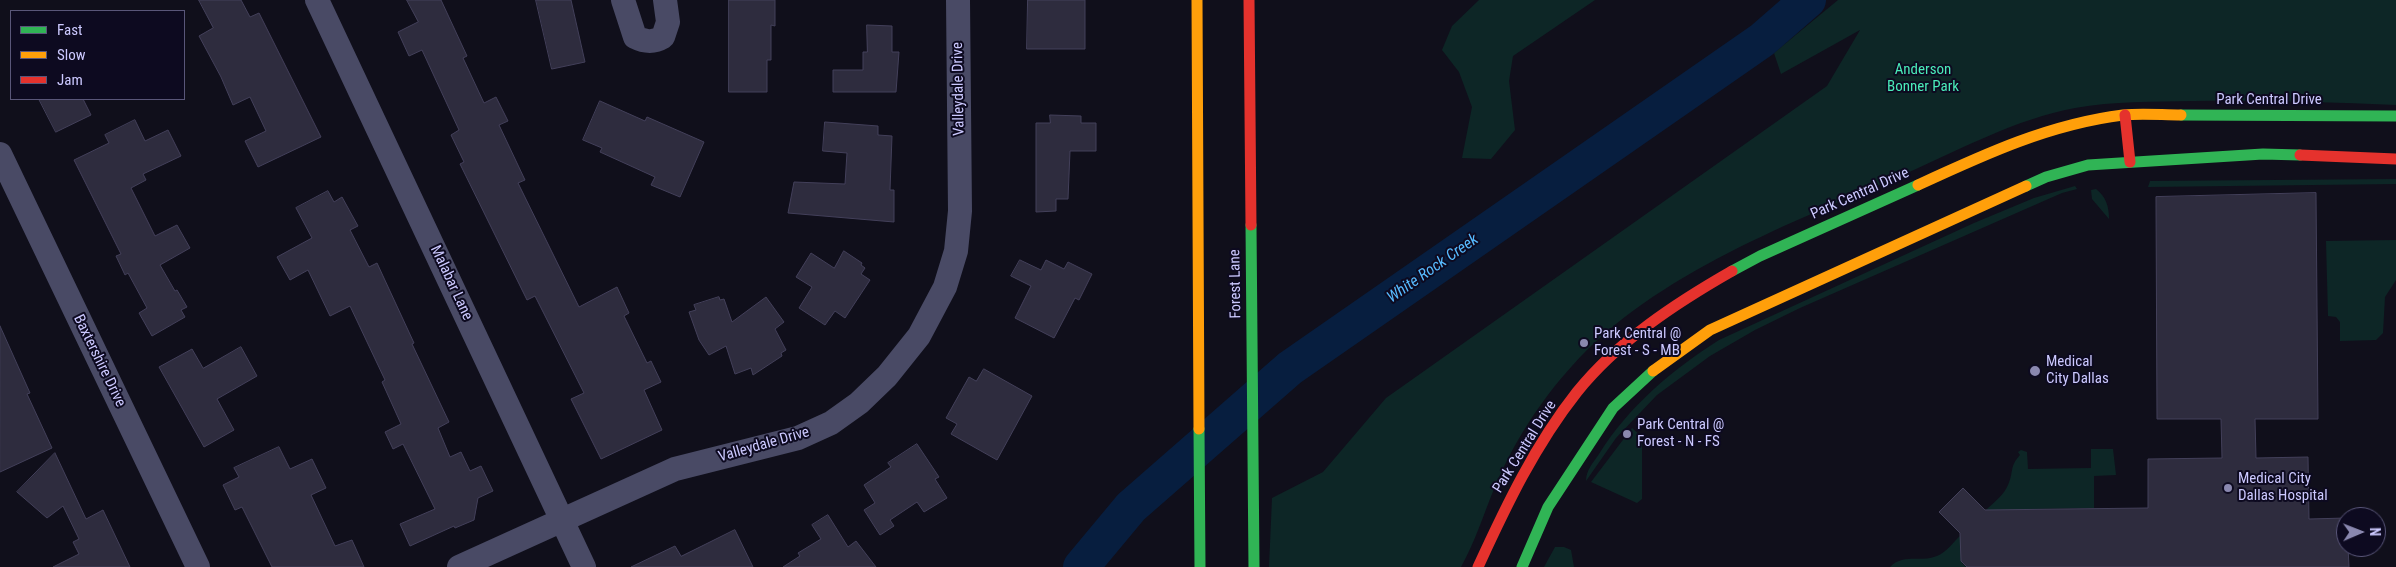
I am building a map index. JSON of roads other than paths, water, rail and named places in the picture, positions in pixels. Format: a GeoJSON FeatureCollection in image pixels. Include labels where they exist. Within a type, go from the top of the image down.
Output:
{"type":"FeatureCollection","features":[{"type":"Feature","properties":{"kind":"main road"},"geometry":{"type":"LineString","coordinates":[[1197,0],[1200,567]]}},
{"type":"Feature","properties":{"kind":"main road","name":"Forest Lane"},"geometry":{"type":"LineString","coordinates":[[1249,0],[1254,567]]}},
{"type":"Feature","properties":{"kind":"main road"},"geometry":{"type":"LineString","coordinates":[[2125,115],[2130,162]]}},
{"type":"Feature","properties":{"kind":"main road","name":"Park Central Drive"},"geometry":{"type":"LineString","coordinates":[[1478,567],[1544,438],[1578,391],[1627,341],[1693,293],[1760,256],[2003,146],[2064,126],[2125,115],[2396,116]]}},
{"type":"Feature","properties":{"kind":"main road"},"geometry":{"type":"LineString","coordinates":[[1522,567],[1544,506],[1613,408],[1652,372],[1710,330],[2046,177],[2088,165],[2263,154],[2396,159]]}},
{"type":"Feature","properties":{"kind":"street","name":"Malabar Lane"},"geometry":{"type":"LineString","coordinates":[[317,0],[564,521],[584,567]]}},
{"type":"Feature","properties":{"kind":"street"},"geometry":{"type":"LineString","coordinates":[[623,0],[635,37],[645,42],[658,41],[664,37],[668,22],[665,0]]}},
{"type":"Feature","properties":{"kind":"street","name":"Valleydale Drive"},"geometry":{"type":"LineString","coordinates":[[459,567],[675,469],[798,438],[831,423],[859,403],[887,376],[919,336],[945,287],[956,250],[960,211],[958,0]]}},
{"type":"Feature","properties":{"kind":"street","name":"Baxtershire Drive"},"geometry":{"type":"LineString","coordinates":[[0,154],[198,567]]}},
{"type":"Feature","properties":{"kind":"waterway","name":"White Rock Creek"},"geometry":{"type":"LineString","coordinates":[[1081,567],[1131,507],[1290,368],[1762,40],[1808,0]]}},
{"type":"Feature","properties":{"kind":"place","name":"Park Central @ Forest - S - MB"},"geometry":{"type":"Point","coordinates":[1584,343]}},
{"type":"Feature","properties":{"kind":"place","name":"Medical City Dallas"},"geometry":{"type":"Point","coordinates":[2035,371]}},
{"type":"Feature","properties":{"kind":"place","name":"Park Central @ Forest - N - FS"},"geometry":{"type":"Point","coordinates":[1627,434]}},
{"type":"Feature","properties":{"kind":"place","name":"Medical City Dallas Hospital"},"geometry":{"type":"Point","coordinates":[2228,488]}},
{"type":"Feature","properties":{"kind":"park label","name":"Anderson Bonner Park"},"geometry":{"type":"Point","coordinates":[1923,78]}}]}
